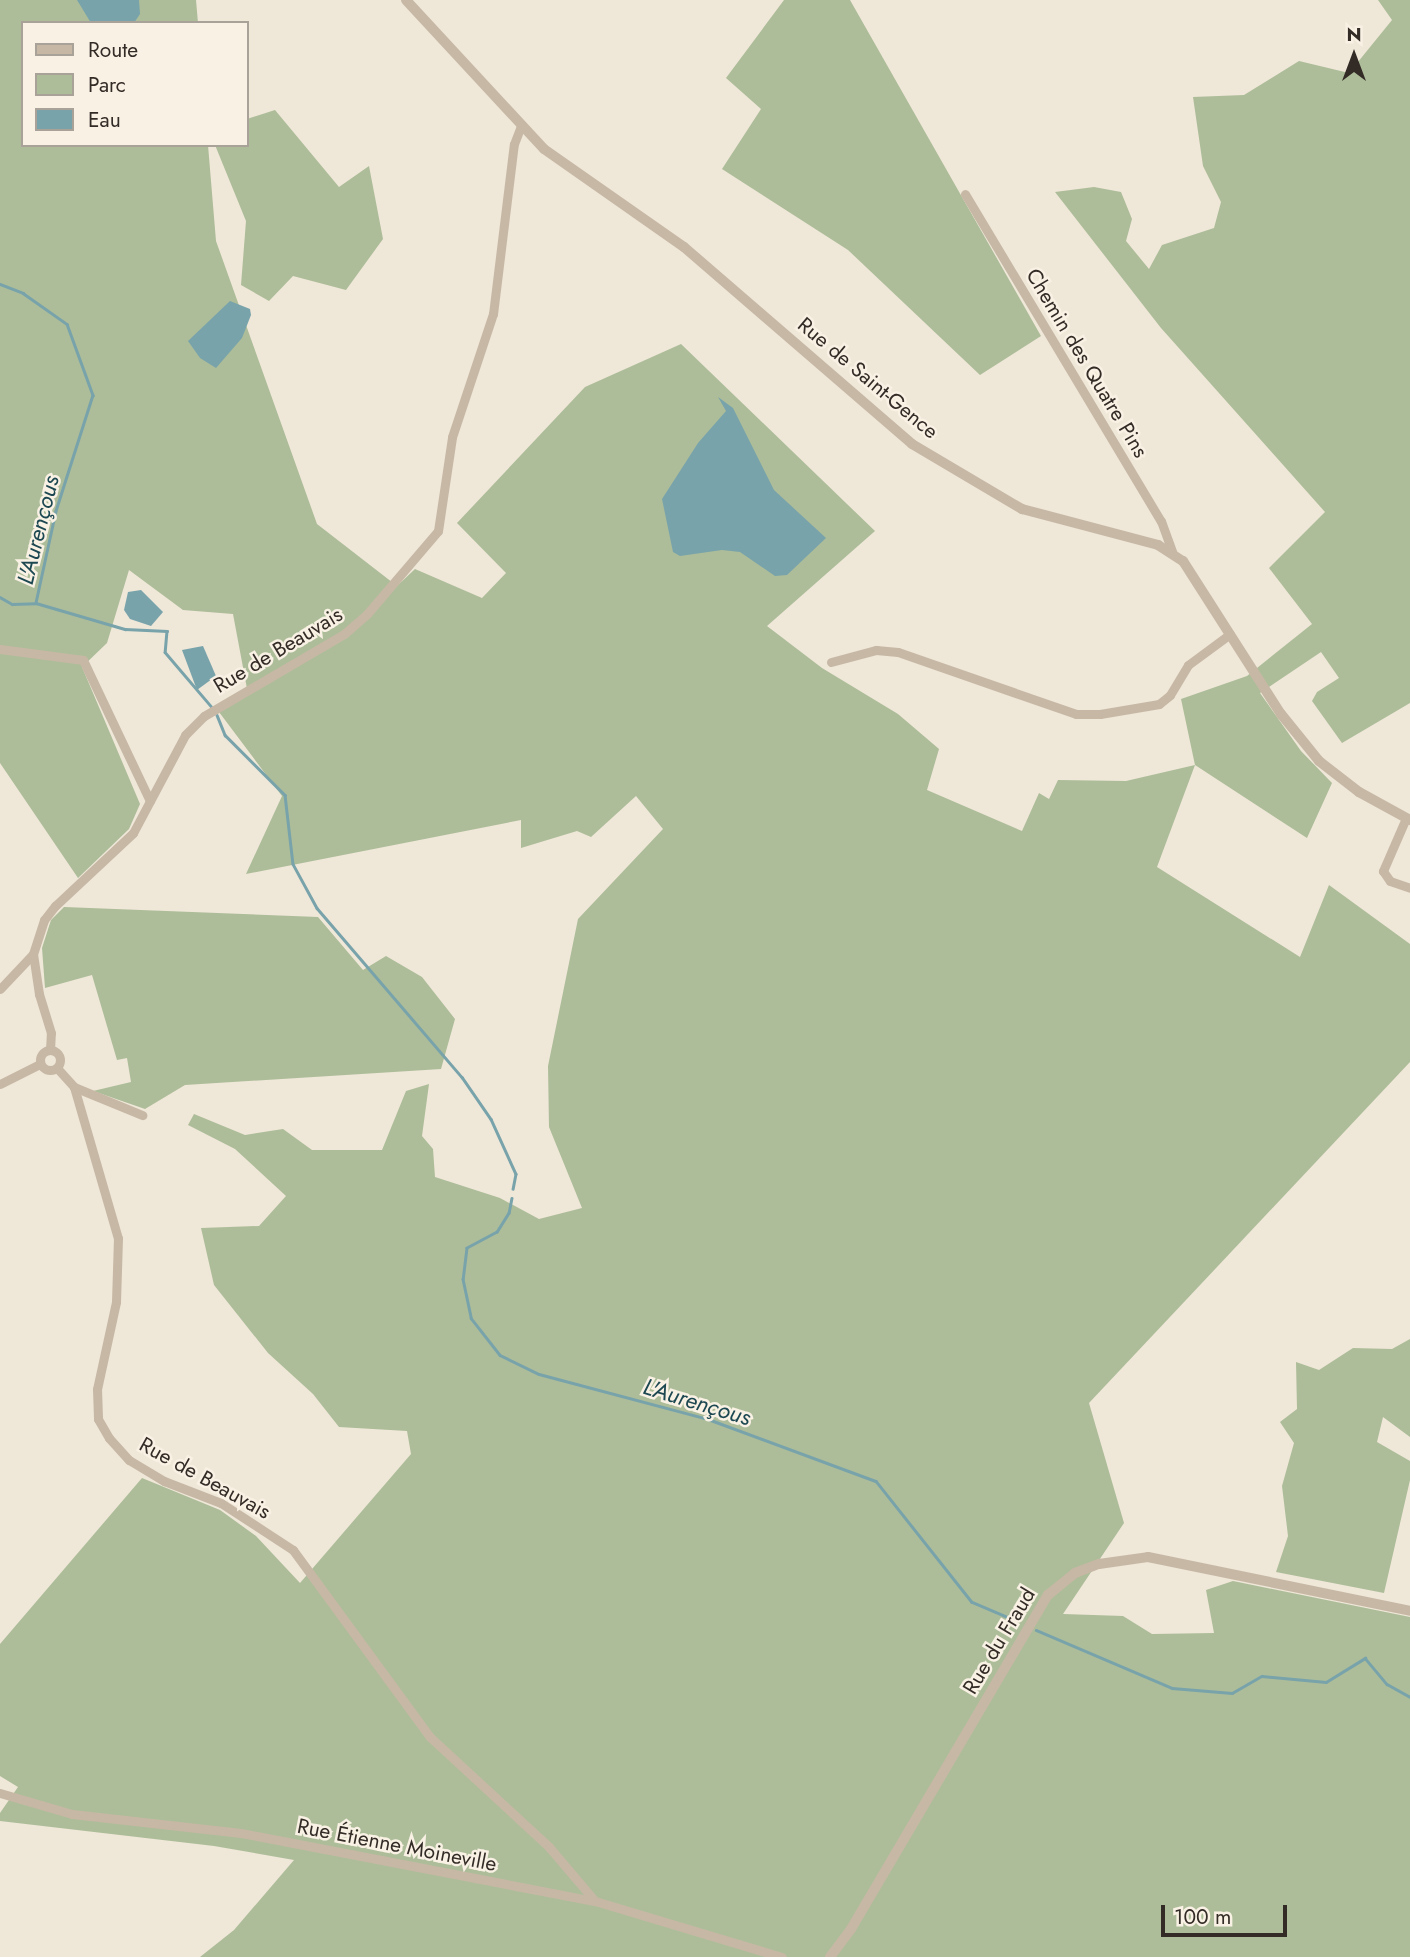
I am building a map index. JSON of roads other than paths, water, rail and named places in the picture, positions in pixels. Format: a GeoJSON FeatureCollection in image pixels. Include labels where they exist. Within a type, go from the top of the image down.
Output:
{"type":"FeatureCollection","features":[{"type":"Feature","properties":{"kind":"street","name":"Rue de Saint-Gence"},"geometry":{"type":"LineString","coordinates":[[406,0],[521,126],[572,170],[684,247],[912,444],[1022,509],[1172,552]]}},
{"type":"Feature","properties":{"kind":"street","name":"Rue de Beauvais"},"geometry":{"type":"LineString","coordinates":[[50,1050],[51,1033],[39,994],[33,954],[44,920],[55,906],[133,833],[185,735],[204,716],[344,634],[368,614],[438,531],[452,437],[493,314],[514,144],[521,126]]}},
{"type":"Feature","properties":{"kind":"street","name":"Chemin des Quatre Pins"},"geometry":{"type":"LineString","coordinates":[[965,194],[1161,521],[1172,552]]}},
{"type":"Feature","properties":{"kind":"street"},"geometry":{"type":"LineString","coordinates":[[1172,552],[1194,574],[1281,714],[1320,761],[1359,792],[1408,819],[1383,871],[1390,881],[1410,888]]}},
{"type":"Feature","properties":{"kind":"street"},"geometry":{"type":"LineString","coordinates":[[831,662],[876,650],[898,652],[1076,714],[1100,714],[1159,704],[1170,695],[1188,664],[1230,634]]}},
{"type":"Feature","properties":{"kind":"street"},"geometry":{"type":"LineString","coordinates":[[0,649],[83,660],[150,801]]}},
{"type":"Feature","properties":{"kind":"street"},"geometry":{"type":"LineString","coordinates":[[0,989],[33,954]]}},
{"type":"Feature","properties":{"kind":"street"},"geometry":{"type":"LineString","coordinates":[[50,1050],[59,1055],[57,1068],[48,1070],[40,1064],[42,1054],[50,1050]]}},
{"type":"Feature","properties":{"kind":"street"},"geometry":{"type":"LineString","coordinates":[[0,1084],[40,1064]]}},
{"type":"Feature","properties":{"kind":"street","name":"Rue de Beauvais"},"geometry":{"type":"LineString","coordinates":[[57,1068],[74,1087],[118,1238],[116,1302],[97,1389],[98,1419],[108,1438],[129,1460],[164,1481],[221,1503],[293,1550],[430,1737],[549,1847],[595,1901]]}},
{"type":"Feature","properties":{"kind":"street"},"geometry":{"type":"LineString","coordinates":[[74,1087],[142,1115]]}},
{"type":"Feature","properties":{"kind":"street","name":"Rue du Fraud"},"geometry":{"type":"LineString","coordinates":[[832,1955],[1048,1595],[1075,1573],[1110,1562],[1147,1557],[1410,1611]]}},
{"type":"Feature","properties":{"kind":"street","name":"Rue Étienne Moineville"},"geometry":{"type":"LineString","coordinates":[[0,1793],[72,1814],[241,1833],[595,1901],[782,1957]]}},
{"type":"Feature","properties":{"kind":"water"},"geometry":{"type":"Polygon","coordinates":[[[77,0],[139,0],[140,14],[135,21],[90,21],[77,0]]]}},
{"type":"Feature","properties":{"kind":"water"},"geometry":{"type":"Polygon","coordinates":[[[230,301],[250,309],[251,315],[242,338],[216,368],[200,358],[188,341],[230,301]]]}},
{"type":"Feature","properties":{"kind":"water"},"geometry":{"type":"Polygon","coordinates":[[[718,397],[733,408],[774,490],[826,538],[787,575],[775,576],[740,552],[722,550],[680,556],[673,552],[662,499],[698,443],[726,411],[718,397]]]}},
{"type":"Feature","properties":{"kind":"water"},"geometry":{"type":"Polygon","coordinates":[[[141,590],[163,612],[151,626],[130,619],[124,610],[128,592],[141,590]]]}},
{"type":"Feature","properties":{"kind":"water"},"geometry":{"type":"Polygon","coordinates":[[[203,646],[216,676],[197,690],[182,650],[203,646]]]}},
{"type":"Feature","properties":{"kind":"waterway","name":"L'Aurençous"},"geometry":{"type":"LineString","coordinates":[[0,284],[23,293],[67,324],[93,395],[56,511],[36,603],[125,629],[167,631],[165,652],[211,706]]}},
{"type":"Feature","properties":{"kind":"waterway"},"geometry":{"type":"LineString","coordinates":[[0,597],[12,604],[36,603]]}},
{"type":"Feature","properties":{"kind":"waterway","name":"L'Aurençous"},"geometry":{"type":"LineString","coordinates":[[217,715],[225,735],[285,795],[293,864],[317,908],[462,1077],[491,1119],[516,1174],[513,1189]]}},
{"type":"Feature","properties":{"kind":"waterway","name":"L'Aurençous"},"geometry":{"type":"LineString","coordinates":[[512,1198],[509,1213],[497,1232],[467,1248],[463,1279],[471,1318],[500,1355],[539,1374],[708,1419],[876,1481],[972,1602],[1012,1619]]}},
{"type":"Feature","properties":{"kind":"waterway","name":"L'Aurençous"},"geometry":{"type":"LineString","coordinates":[[1036,1630],[1172,1688],[1232,1693],[1262,1676],[1326,1682],[1365,1658],[1387,1684],[1410,1697]]}}]}
